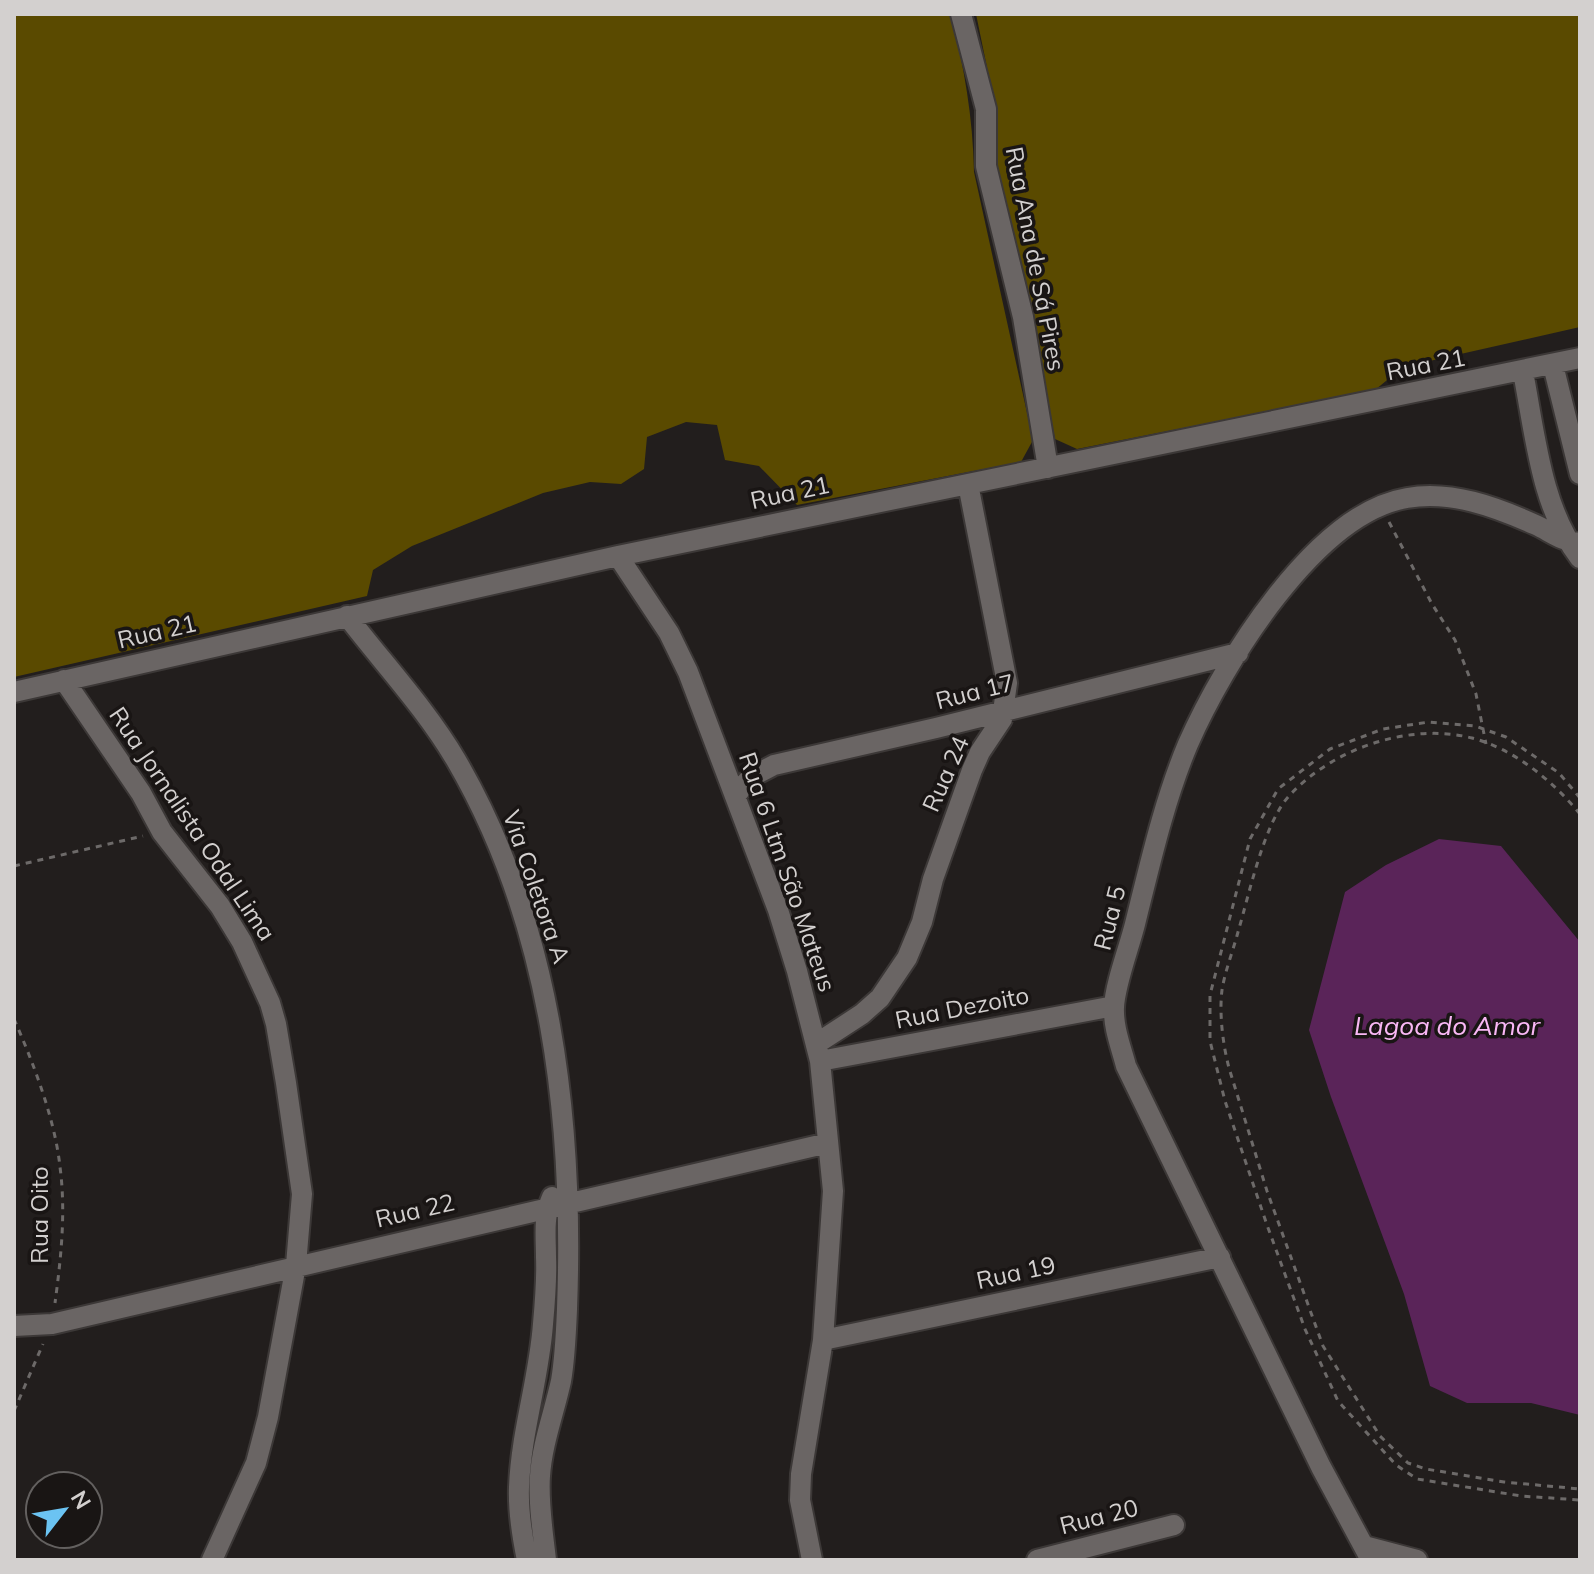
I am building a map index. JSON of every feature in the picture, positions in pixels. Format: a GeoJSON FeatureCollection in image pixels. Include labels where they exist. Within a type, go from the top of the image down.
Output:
{"type":"FeatureCollection","features":[{"type":"Feature","properties":{"kind":"street","name":"Rua Ana de Sá Pires"},"geometry":{"type":"LineString","coordinates":[[961,14],[986,109],[986,166],[1023,317],[1048,468]]}},
{"type":"Feature","properties":{"kind":"street","name":"Rua 21"},"geometry":{"type":"LineString","coordinates":[[14,692],[618,556],[1580,358]]}},
{"type":"Feature","properties":{"kind":"street"},"geometry":{"type":"LineString","coordinates":[[1553,365],[1580,474]]}},
{"type":"Feature","properties":{"kind":"street"},"geometry":{"type":"LineString","coordinates":[[1523,372],[1545,479],[1576,548]]}},
{"type":"Feature","properties":{"kind":"street","name":"Rua 24"},"geometry":{"type":"LineString","coordinates":[[818,1052],[880,998],[907,958],[922,922],[933,879],[972,770],[1004,711],[1007,683],[968,484]]}},
{"type":"Feature","properties":{"kind":"street","name":"Rua 5"},"geometry":{"type":"LineString","coordinates":[[1368,1553],[1321,1467],[1126,1066],[1117,1035],[1114,1006],[1178,772],[1199,722],[1238,653],[1281,591],[1322,544],[1344,526],[1381,506],[1406,498],[1435,496],[1461,498],[1519,518],[1576,548]]}},
{"type":"Feature","properties":{"kind":"street","name":"Rua 6 Ltm São Mateus"},"geometry":{"type":"LineString","coordinates":[[618,556],[680,655],[778,910],[818,1052],[833,1191],[823,1340],[800,1488],[812,1560]]}},
{"type":"Feature","properties":{"kind":"street","name":"Via Coletora A"},"geometry":{"type":"LineString","coordinates":[[347,616],[441,736],[473,792],[498,845],[524,922],[550,1022],[558,1070],[566,1168],[557,1205],[543,1326],[523,1441],[519,1509],[527,1560]]}},
{"type":"Feature","properties":{"kind":"street","name":"Rua 17"},"geometry":{"type":"LineString","coordinates":[[735,796],[751,777],[774,765],[1238,653]]}},
{"type":"Feature","properties":{"kind":"street","name":"Rua Jornalista Odal Lima"},"geometry":{"type":"LineString","coordinates":[[64,680],[141,793],[162,832],[220,906],[260,979],[273,1013],[301,1177],[302,1204],[296,1265],[268,1417],[256,1463],[212,1560]]}},
{"type":"Feature","properties":{"kind":"street","name":"Rua Dezoito"},"geometry":{"type":"LineString","coordinates":[[818,1052],[1114,1006]]}},
{"type":"Feature","properties":{"kind":"street","name":"Rua 22"},"geometry":{"type":"LineString","coordinates":[[14,1326],[52,1324],[828,1143]]}},
{"type":"Feature","properties":{"kind":"street","name":"Via Coletora A"},"geometry":{"type":"LineString","coordinates":[[546,1560],[540,1479],[561,1378],[567,1313],[557,1205]]}},
{"type":"Feature","properties":{"kind":"street","name":"Rua 19"},"geometry":{"type":"LineString","coordinates":[[823,1340],[1220,1257]]}},
{"type":"Feature","properties":{"kind":"street","name":"Rua 20"},"geometry":{"type":"LineString","coordinates":[[1037,1560],[1174,1525]]}},
{"type":"Feature","properties":{"kind":"street"},"geometry":{"type":"LineString","coordinates":[[1368,1553],[1417,1560]]}},
{"type":"Feature","properties":{"kind":"path"},"geometry":{"type":"LineString","coordinates":[[1381,506],[1432,604],[1455,640],[1476,694],[1486,744]]}},
{"type":"Feature","properties":{"kind":"path"},"geometry":{"type":"LineString","coordinates":[[1580,798],[1559,773],[1506,737],[1475,726],[1429,722],[1383,729],[1330,749],[1278,789],[1250,839],[1210,995],[1210,1041],[1225,1101],[1305,1329],[1338,1401],[1396,1465],[1417,1479],[1521,1496],[1580,1500]]}},
{"type":"Feature","properties":{"kind":"path"},"geometry":{"type":"LineString","coordinates":[[1580,814],[1541,775],[1472,738],[1439,734],[1399,737],[1375,743],[1330,762],[1286,798],[1264,843],[1222,992],[1225,1051],[1267,1191],[1323,1346],[1380,1436],[1408,1463],[1426,1469],[1504,1482],[1580,1489]]}},
{"type":"Feature","properties":{"kind":"path"},"geometry":{"type":"LineString","coordinates":[[14,866],[162,832]]}},
{"type":"Feature","properties":{"kind":"path","name":"Rua Oito"},"geometry":{"type":"LineString","coordinates":[[14,1019],[48,1113],[60,1165],[63,1222],[52,1324],[14,1411]]}},
{"type":"Feature","properties":{"kind":"shaded area"},"geometry":{"type":"Polygon","coordinates":[[[14,14],[951,14],[967,92],[974,172],[1033,440],[1021,462],[797,505],[759,466],[725,460],[717,425],[686,422],[647,437],[644,469],[621,484],[590,482],[543,493],[412,546],[373,570],[367,596],[14,677],[14,14]]]}},
{"type":"Feature","properties":{"kind":"shaded area"},"geometry":{"type":"Polygon","coordinates":[[[976,14],[1580,14],[1580,327],[1403,367],[1375,390],[1077,449],[1055,439],[996,161],[998,121],[976,14]]]}},
{"type":"Feature","properties":{"kind":"water","name":"Lagoa do Amor"},"geometry":{"type":"Polygon","coordinates":[[[1439,839],[1501,846],[1580,942],[1580,1415],[1531,1403],[1467,1403],[1430,1386],[1404,1294],[1309,1030],[1345,892],[1386,865],[1439,839]]]}}]}
